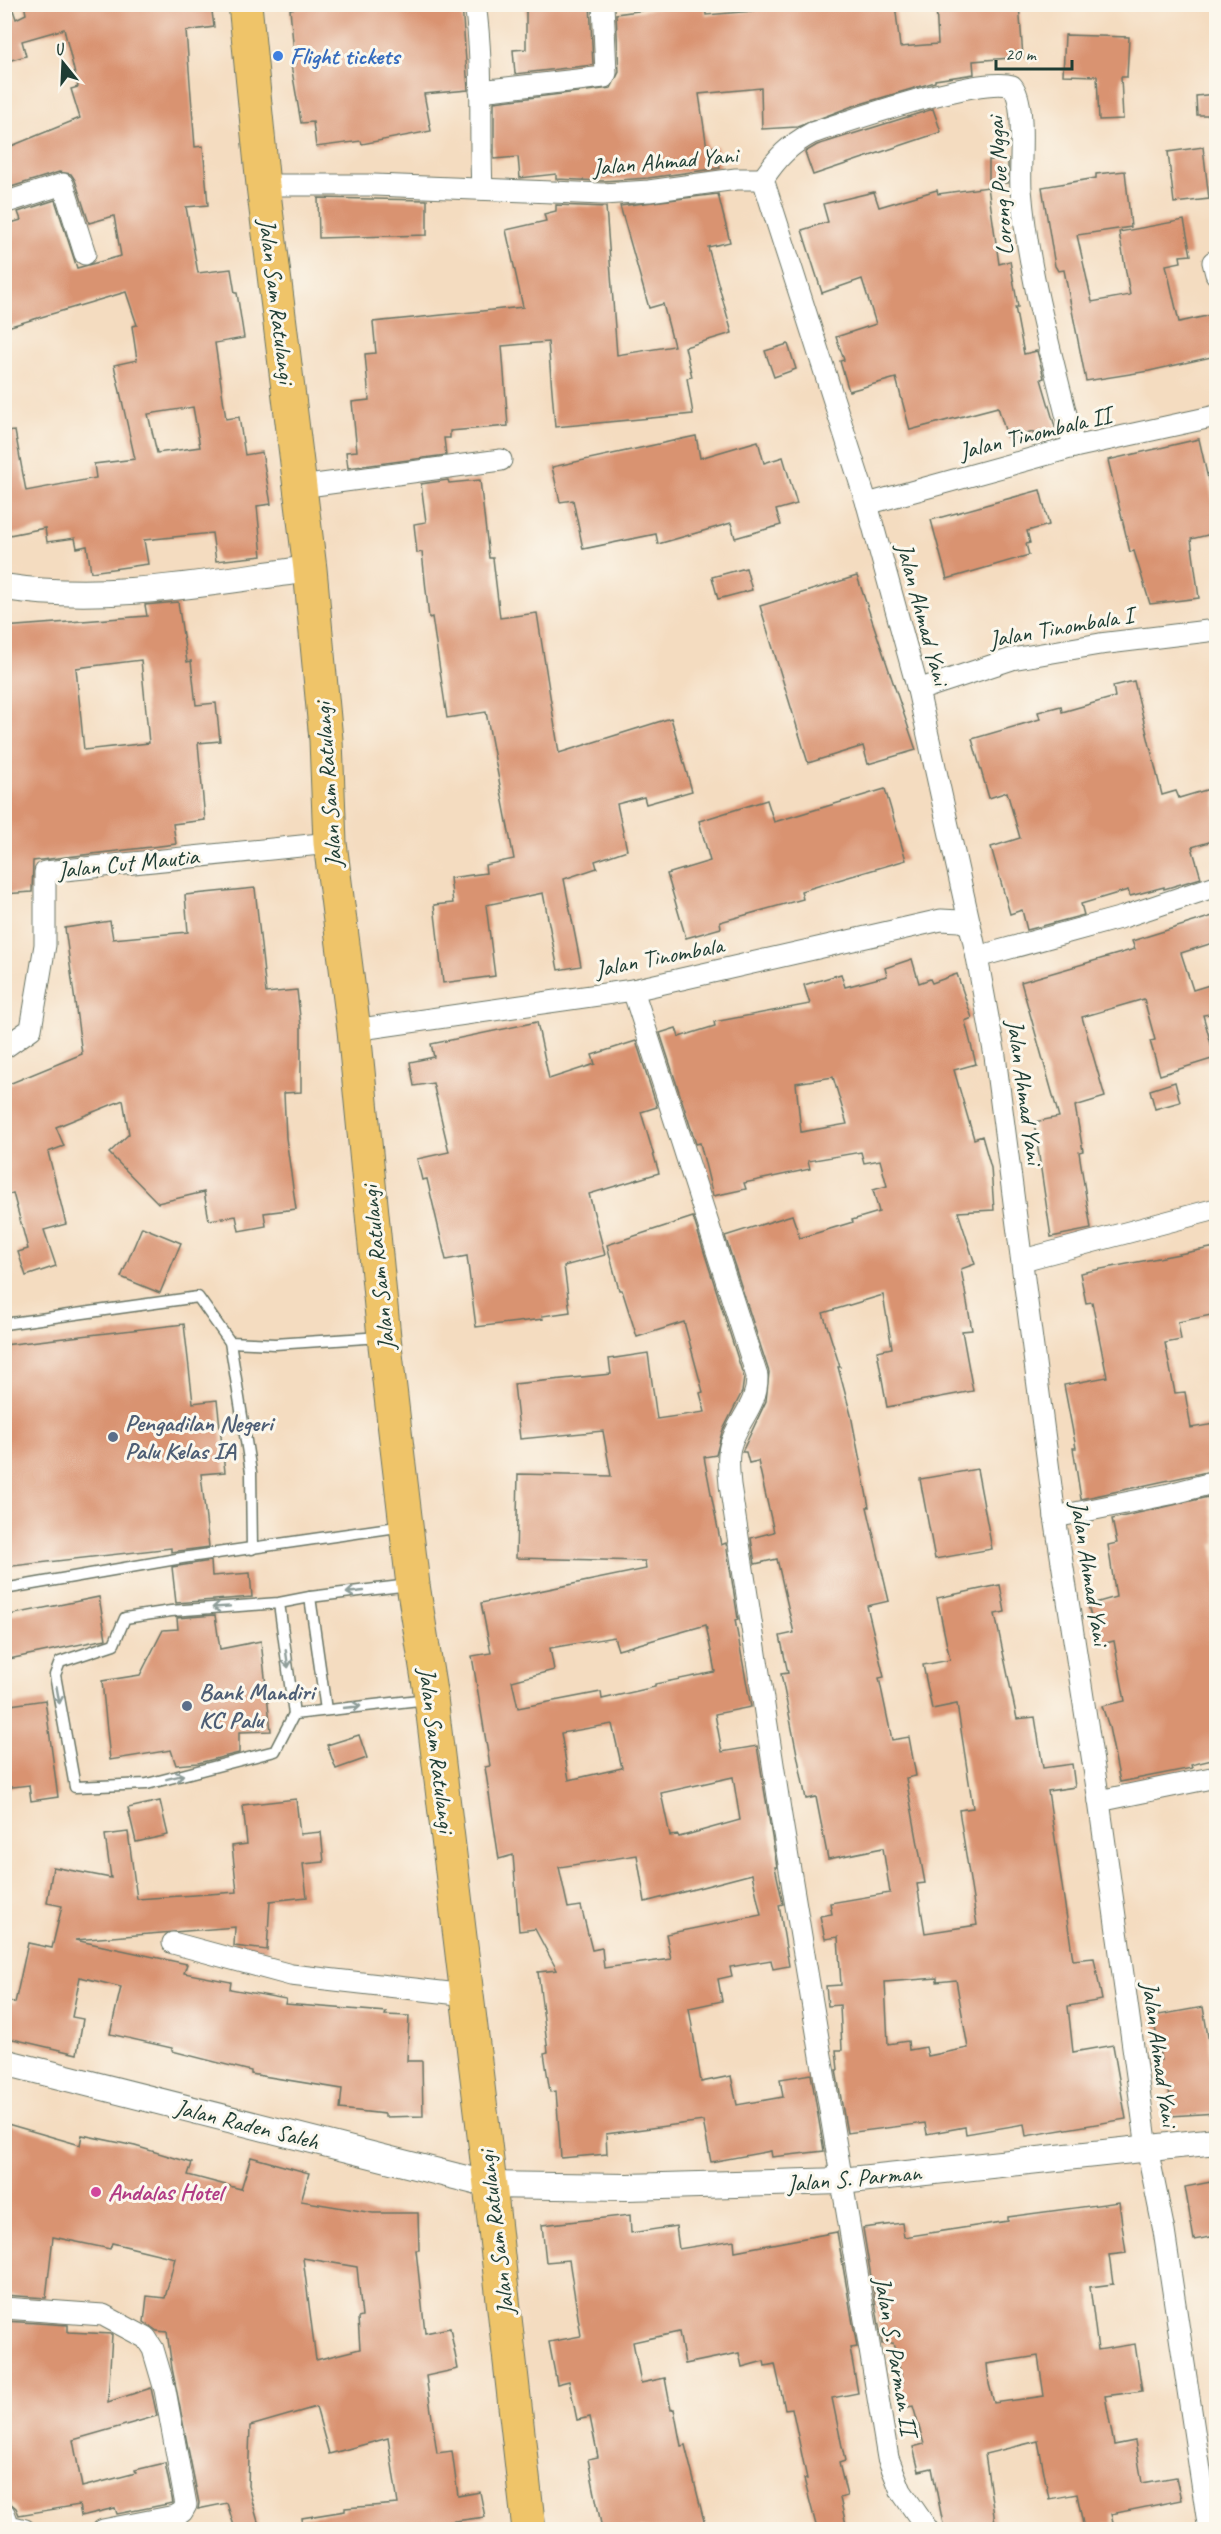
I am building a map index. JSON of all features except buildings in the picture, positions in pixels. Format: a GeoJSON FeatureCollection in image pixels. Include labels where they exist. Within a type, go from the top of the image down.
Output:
{"type":"FeatureCollection","features":[{"type":"Feature","properties":{"kind":"highway","name":"Jalan Sam Ratulangi"},"geometry":{"type":"LineString","coordinates":[[245,4],[263,185],[310,569],[326,740],[330,843],[354,1030],[384,1336],[413,1585],[431,1698],[529,2529]]}},
{"type":"Feature","properties":{"kind":"street"},"geometry":{"type":"LineString","coordinates":[[475,4],[480,63],[482,189]]}},
{"type":"Feature","properties":{"kind":"street"},"geometry":{"type":"LineString","coordinates":[[480,91],[604,77],[606,73],[603,4]]}},
{"type":"Feature","properties":{"kind":"street","name":"Lorong Pue Nggai"},"geometry":{"type":"LineString","coordinates":[[764,179],[778,157],[790,145],[812,133],[962,88],[999,84],[1012,86],[1018,95],[1020,108],[1020,176],[1024,225],[1035,285],[1074,447]]}},
{"type":"Feature","properties":{"kind":"street","name":"Jalan Ahmad Yani"},"geometry":{"type":"LineString","coordinates":[[263,185],[374,185],[603,194],[649,191],[736,179],[764,179],[867,504],[918,690],[977,957],[995,1056],[1055,1517],[1099,1801],[1147,2148],[1164,2231],[1209,2529]]}},
{"type":"Feature","properties":{"kind":"street"},"geometry":{"type":"LineString","coordinates":[[4,203],[63,184],[86,254]]}},
{"type":"Feature","properties":{"kind":"street","name":"Jalan Tinombala II"},"geometry":{"type":"LineString","coordinates":[[867,504],[1074,447],[1216,416]]}},
{"type":"Feature","properties":{"kind":"street"},"geometry":{"type":"LineString","coordinates":[[300,487],[501,460]]}},
{"type":"Feature","properties":{"kind":"street"},"geometry":{"type":"LineString","coordinates":[[4,587],[71,593],[136,591],[310,569]]}},
{"type":"Feature","properties":{"kind":"street","name":"Jalan Tinombala I"},"geometry":{"type":"LineString","coordinates":[[918,690],[1012,659],[1100,644],[1216,630]]}},
{"type":"Feature","properties":{"kind":"street","name":"Jalan Cut Mautia"},"geometry":{"type":"LineString","coordinates":[[4,1048],[32,1029],[45,945],[45,872],[330,843]]}},
{"type":"Feature","properties":{"kind":"street"},"geometry":{"type":"LineString","coordinates":[[977,957],[1123,917],[1216,886]]}},
{"type":"Feature","properties":{"kind":"street","name":"Jalan Tinombala"},"geometry":{"type":"LineString","coordinates":[[354,1030],[633,990],[942,920],[960,921],[970,926]]}},
{"type":"Feature","properties":{"kind":"street","name":"Jalan S. Parman II"},"geometry":{"type":"LineString","coordinates":[[633,990],[757,1376],[757,1391],[730,1445],[728,1463],[730,1485],[779,1804],[888,2458],[901,2492],[928,2529]]}},
{"type":"Feature","properties":{"kind":"street"},"geometry":{"type":"LineString","coordinates":[[1023,1260],[1216,1209]]}},
{"type":"Feature","properties":{"kind":"street"},"geometry":{"type":"LineString","coordinates":[[1055,1517],[1170,1494],[1216,1482]]}},
{"type":"Feature","properties":{"kind":"street"},"geometry":{"type":"LineString","coordinates":[[1099,1801],[1216,1777]]}},
{"type":"Feature","properties":{"kind":"street"},"geometry":{"type":"LineString","coordinates":[[173,1943],[291,1975],[467,1995]]}},
{"type":"Feature","properties":{"kind":"street","name":"Jalan Raden Saleh"},"geometry":{"type":"LineString","coordinates":[[4,2062],[490,2185]]}},
{"type":"Feature","properties":{"kind":"street","name":"Jalan S. Parman"},"geometry":{"type":"LineString","coordinates":[[490,2185],[627,2187],[841,2181],[1216,2141]]}},
{"type":"Feature","properties":{"kind":"street"},"geometry":{"type":"LineString","coordinates":[[4,2308],[103,2315],[146,2338],[153,2349],[165,2390],[186,2505],[182,2512],[175,2516],[103,2529]]}},
{"type":"Feature","properties":{"kind":"street"},"geometry":{"type":"LineString","coordinates":[[4,2513],[9,2526],[25,2529]]}},
{"type":"Feature","properties":{"kind":"lane"},"geometry":{"type":"LineString","coordinates":[[4,1324],[198,1297],[230,1342],[251,1472],[252,1549]]}},
{"type":"Feature","properties":{"kind":"lane"},"geometry":{"type":"LineString","coordinates":[[230,1342],[275,1344],[384,1336]]}},
{"type":"Feature","properties":{"kind":"lane"},"geometry":{"type":"LineString","coordinates":[[4,1589],[328,1535],[407,1526]]}},
{"type":"Feature","properties":{"kind":"lane"},"geometry":{"type":"LineString","coordinates":[[279,1603],[294,1714],[275,1751],[147,1784],[75,1787],[55,1675],[60,1662],[114,1644],[124,1618],[171,1611],[279,1603],[310,1597],[413,1585]]}},
{"type":"Feature","properties":{"kind":"lane"},"geometry":{"type":"LineString","coordinates":[[310,1597],[326,1710]]}},
{"type":"Feature","properties":{"kind":"lane"},"geometry":{"type":"LineString","coordinates":[[294,1714],[431,1698]]}},
{"type":"Feature","properties":{"kind":"place","name":"Flight tickets"},"geometry":{"type":"Point","coordinates":[278,56]}},
{"type":"Feature","properties":{"kind":"place","name":"Pengadilan Negeri Palu Kelas IA"},"geometry":{"type":"Point","coordinates":[113,1437]}},
{"type":"Feature","properties":{"kind":"place","name":"Bank Mandiri KC Palu"},"geometry":{"type":"Point","coordinates":[187,1706]}},
{"type":"Feature","properties":{"kind":"place","name":"Andalas Hotel"},"geometry":{"type":"Point","coordinates":[96,2192]}}]}
